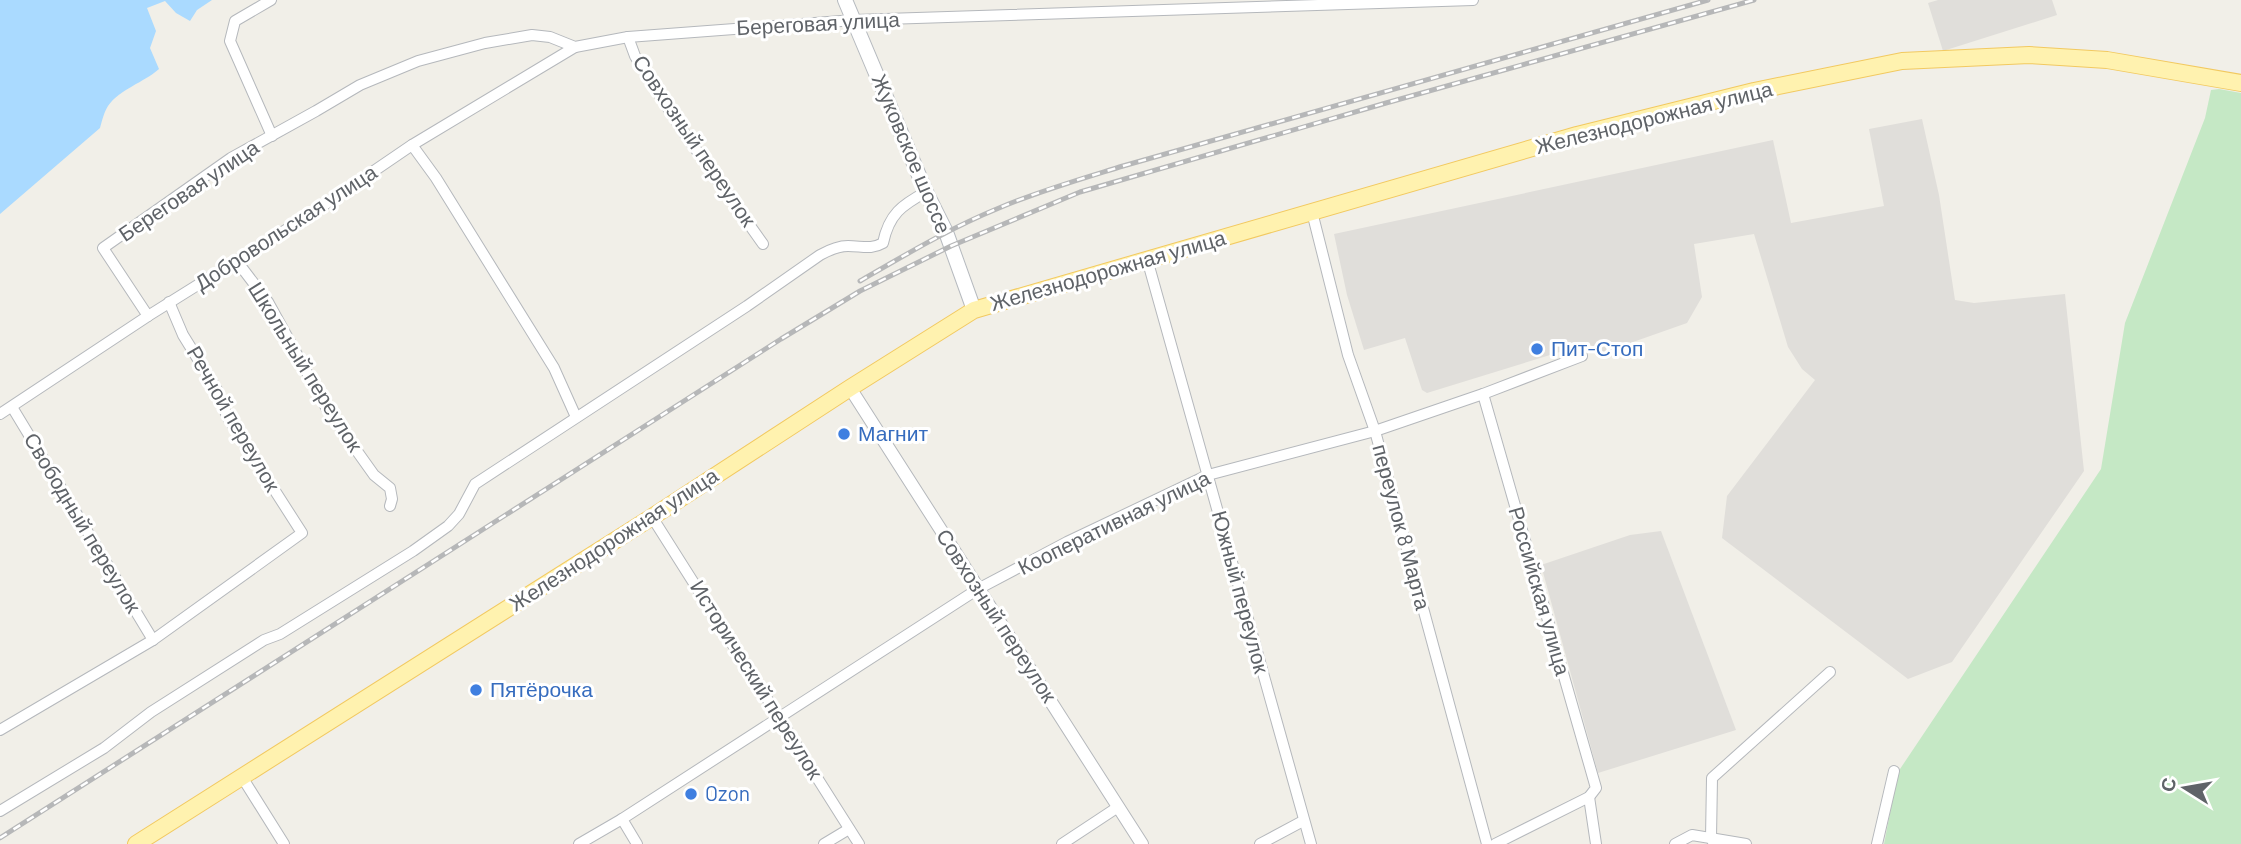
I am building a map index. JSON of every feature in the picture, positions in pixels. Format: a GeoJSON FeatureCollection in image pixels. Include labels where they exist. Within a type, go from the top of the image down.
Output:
{"type":"FeatureCollection","features":[{"type":"Feature","properties":{"kind":"main road","name":"Жуковское шоссе"},"geometry":{"type":"LineString","coordinates":[[845,0],[926,192],[946,232],[974,310]]}},
{"type":"Feature","properties":{"kind":"main road","name":"Железнодорожная улица"},"geometry":{"type":"LineString","coordinates":[[136,844],[974,310],[1577,135],[1754,91],[1902,61],[2029,55],[2107,60],[2241,83]]}},
{"type":"Feature","properties":{"kind":"street","name":"Береговая улица"},"geometry":{"type":"LineString","coordinates":[[271,0],[235,21],[230,41],[272,136]]}},
{"type":"Feature","properties":{"kind":"street","name":"Береговая улица"},"geometry":{"type":"LineString","coordinates":[[148,316],[103,248],[231,158],[360,85],[418,61],[485,43],[531,35],[550,37],[575,47],[628,37],[854,20],[1473,0]]}},
{"type":"Feature","properties":{"kind":"street","name":"Совхозный переулок"},"geometry":{"type":"LineString","coordinates":[[628,37],[635,55],[680,127],[763,244]]}},
{"type":"Feature","properties":{"kind":"street","name":"Добровольская улица"},"geometry":{"type":"LineString","coordinates":[[0,414],[169,302],[308,216],[412,145],[575,47]]}},
{"type":"Feature","properties":{"kind":"street"},"geometry":{"type":"LineString","coordinates":[[412,145],[436,178],[554,368],[576,417]]}},
{"type":"Feature","properties":{"kind":"street"},"geometry":{"type":"LineString","coordinates":[[0,811],[104,748],[151,712],[264,640],[280,634],[429,540],[459,514],[475,484],[747,306],[820,255],[846,246],[874,248],[883,243],[885,231],[894,215],[904,204],[926,192]]}},
{"type":"Feature","properties":{"kind":"street","name":"переулок 8 Марта"},"geometry":{"type":"LineString","coordinates":[[1312,212],[1348,355],[1375,431],[1487,844]]}},
{"type":"Feature","properties":{"kind":"street","name":"Южный переулок"},"geometry":{"type":"LineString","coordinates":[[1147,259],[1311,844]]}},
{"type":"Feature","properties":{"kind":"street","name":"Школьный переулок"},"geometry":{"type":"LineString","coordinates":[[236,260],[268,302],[327,409],[374,475],[390,488],[390,506]]}},
{"type":"Feature","properties":{"kind":"street","name":"Речной переулок"},"geometry":{"type":"LineString","coordinates":[[153,640],[302,533],[227,416],[217,390],[183,334],[169,302]]}},
{"type":"Feature","properties":{"kind":"street","name":"Кооперативная улица"},"geometry":{"type":"LineString","coordinates":[[579,844],[978,589],[1067,542],[1208,475],[1375,431],[1583,356]]}},
{"type":"Feature","properties":{"kind":"street","name":"Совхозный переулок"},"geometry":{"type":"LineString","coordinates":[[850,388],[1142,844]]}},
{"type":"Feature","properties":{"kind":"street","name":"Российская улица"},"geometry":{"type":"LineString","coordinates":[[1483,394],[1592,792],[1596,844]]}},
{"type":"Feature","properties":{"kind":"street","name":"Свободный переулок"},"geometry":{"type":"LineString","coordinates":[[12,407],[153,640]]}},
{"type":"Feature","properties":{"kind":"street","name":"Исторический переулок"},"geometry":{"type":"LineString","coordinates":[[652,517],[859,844]]}},
{"type":"Feature","properties":{"kind":"street"},"geometry":{"type":"LineString","coordinates":[[0,730],[153,640]]}},
{"type":"Feature","properties":{"kind":"street"},"geometry":{"type":"LineString","coordinates":[[1713,841],[1712,778],[1830,672]]}},
{"type":"Feature","properties":{"kind":"street"},"geometry":{"type":"LineString","coordinates":[[1876,842],[1894,771]]}},
{"type":"Feature","properties":{"kind":"street"},"geometry":{"type":"LineString","coordinates":[[242,777],[284,844]]}},
{"type":"Feature","properties":{"kind":"street"},"geometry":{"type":"LineString","coordinates":[[1495,844],[1592,792]]}},
{"type":"Feature","properties":{"kind":"street"},"geometry":{"type":"LineString","coordinates":[[1062,844],[1118,807]]}},
{"type":"Feature","properties":{"kind":"street"},"geometry":{"type":"LineString","coordinates":[[622,819],[637,844]]}},
{"type":"Feature","properties":{"kind":"street"},"geometry":{"type":"LineString","coordinates":[[1261,844],[1303,821]]}},
{"type":"Feature","properties":{"kind":"street"},"geometry":{"type":"LineString","coordinates":[[824,844],[849,829]]}},
{"type":"Feature","properties":{"kind":"street"},"geometry":{"type":"LineString","coordinates":[[1675,844],[1692,835],[1713,841],[1746,844]]}},
{"type":"Feature","properties":{"kind":"shaded area"},"geometry":{"type":"Polygon","coordinates":[[[1938,0],[2052,0],[2057,15],[1943,51],[1928,3],[1938,0]]]}},
{"type":"Feature","properties":{"kind":"shaded area"},"geometry":{"type":"Polygon","coordinates":[[[1922,119],[1939,195],[1955,300],[1974,303],[2065,294],[2084,471],[1952,662],[1908,679],[1722,538],[1727,496],[1815,380],[1802,369],[1788,347],[1754,234],[1694,244],[1702,297],[1687,323],[1599,354],[1589,343],[1427,393],[1422,390],[1405,338],[1364,350],[1347,295],[1334,234],[1773,140],[1791,223],[1884,206],[1869,129],[1922,119]]]}},
{"type":"Feature","properties":{"kind":"shaded area"},"geometry":{"type":"Polygon","coordinates":[[[1661,531],[1736,730],[1598,773],[1541,565],[1630,535],[1661,531]]]}},
{"type":"Feature","properties":{"kind":"green space"},"geometry":{"type":"Polygon","coordinates":[[[2211,90],[2241,93],[2241,844],[1884,844],[1898,772],[2101,469],[2125,323],[2205,118],[2211,90]]]}},
{"type":"Feature","properties":{"kind":"water"},"geometry":{"type":"Polygon","coordinates":[[[0,0],[212,0],[197,10],[190,21],[176,13],[165,1],[147,8],[156,31],[150,48],[159,69],[113,100],[105,111],[100,128],[0,214],[0,0]]]}},
{"type":"Feature","properties":{"kind":"railway"},"geometry":{"type":"LineString","coordinates":[[860,281],[963,224],[1060,186],[1708,0]]}},
{"type":"Feature","properties":{"kind":"railway"},"geometry":{"type":"LineString","coordinates":[[0,838],[781,339],[860,291],[951,246],[1080,192],[1754,0]]}},
{"type":"Feature","properties":{"kind":"place","name":"Пит-Стоп"},"geometry":{"type":"Point","coordinates":[1537,349]}},
{"type":"Feature","properties":{"kind":"place","name":"Магнит"},"geometry":{"type":"Point","coordinates":[844,434]}},
{"type":"Feature","properties":{"kind":"place","name":"Пятёрочка"},"geometry":{"type":"Point","coordinates":[476,690]}},
{"type":"Feature","properties":{"kind":"place","name":"Ozon"},"geometry":{"type":"Point","coordinates":[691,794]}}]}
